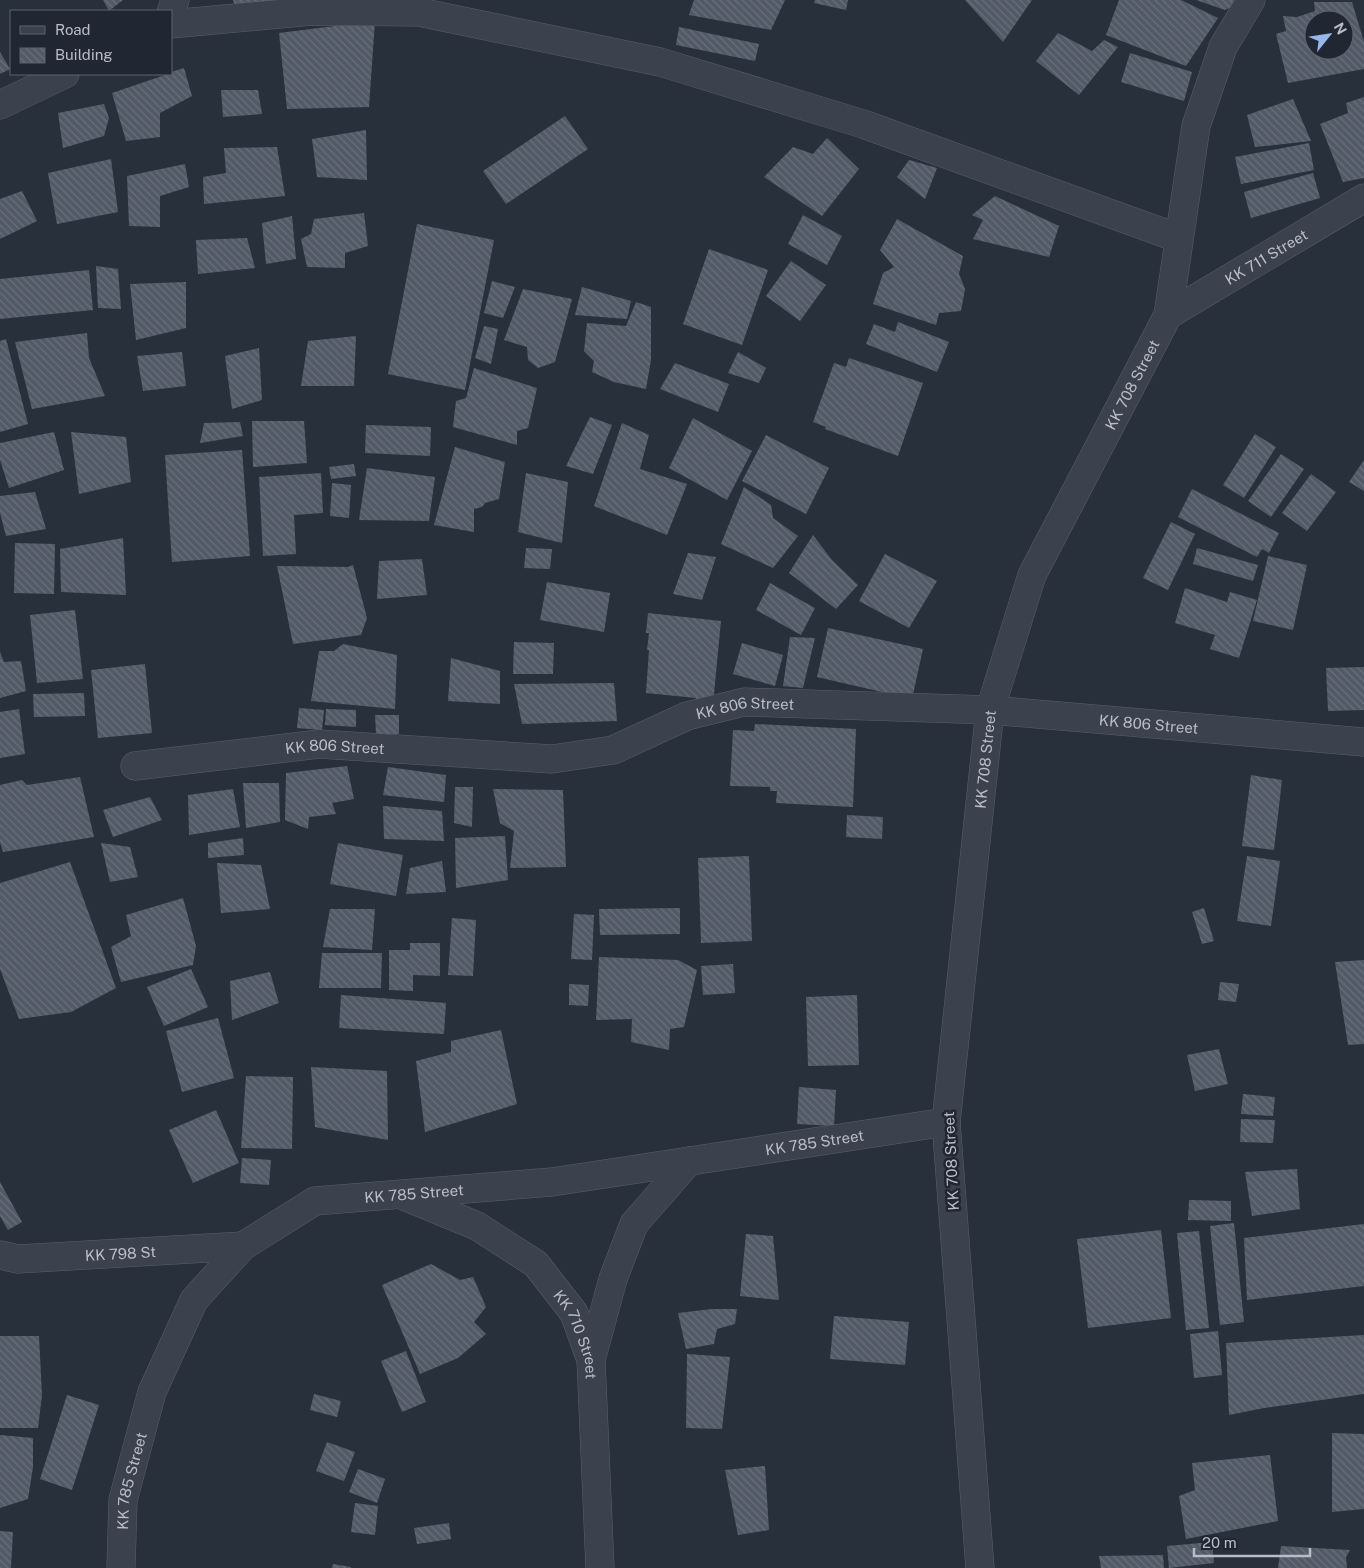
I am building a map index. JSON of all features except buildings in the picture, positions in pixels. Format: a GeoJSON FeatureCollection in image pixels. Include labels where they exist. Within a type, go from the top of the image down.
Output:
{"type":"FeatureCollection","features":[{"type":"Feature","properties":{"kind":"street","name":"KK 708 Street"},"geometry":{"type":"LineString","coordinates":[[980,1568],[946,1122],[990,710],[1032,575],[1168,315],[1196,126],[1223,47],[1251,0]]}},
{"type":"Feature","properties":{"kind":"street"},"geometry":{"type":"LineString","coordinates":[[172,24],[312,11],[419,12],[660,62],[863,124],[1178,238]]}},
{"type":"Feature","properties":{"kind":"street"},"geometry":{"type":"LineString","coordinates":[[0,104],[63,75]]}},
{"type":"Feature","properties":{"kind":"street","name":"KK 711 Street"},"geometry":{"type":"LineString","coordinates":[[1168,315],[1364,198]]}},
{"type":"Feature","properties":{"kind":"street","name":"KK 806 Street"},"geometry":{"type":"LineString","coordinates":[[135,766],[319,744],[552,759],[613,750],[687,716],[744,702],[990,710],[1364,742]]}},
{"type":"Feature","properties":{"kind":"street","name":"KK 785 Street"},"geometry":{"type":"LineString","coordinates":[[121,1568],[123,1500],[152,1392],[194,1300],[243,1246],[315,1201],[552,1182],[946,1122]]}},
{"type":"Feature","properties":{"kind":"street"},"geometry":{"type":"LineString","coordinates":[[591,1360],[613,1278],[634,1224],[689,1160]]}},
{"type":"Feature","properties":{"kind":"street","name":"KK 710 Street"},"geometry":{"type":"LineString","coordinates":[[400,1194],[477,1226],[536,1264],[574,1313],[591,1360],[600,1568]]}},
{"type":"Feature","properties":{"kind":"street","name":"KK 798 St"},"geometry":{"type":"LineString","coordinates":[[0,1255],[18,1259],[243,1246]]}}]}
